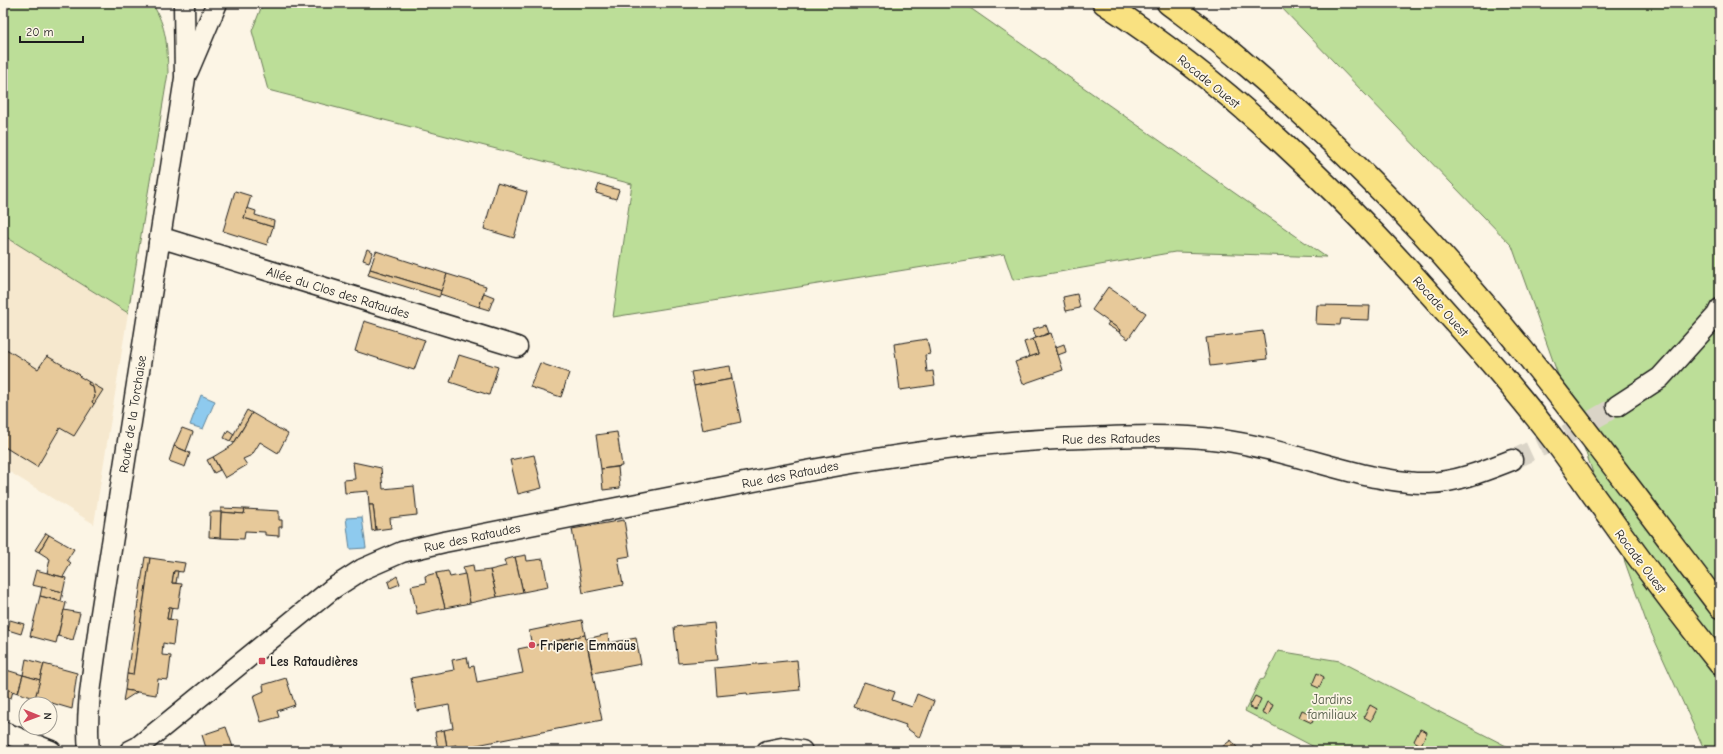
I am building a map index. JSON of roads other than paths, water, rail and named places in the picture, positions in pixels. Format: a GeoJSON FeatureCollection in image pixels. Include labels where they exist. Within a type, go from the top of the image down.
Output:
{"type":"FeatureCollection","features":[{"type":"Feature","properties":{"kind":"main road","name":"Rocade Ouest"},"geometry":{"type":"LineString","coordinates":[[1104,3],[1147,31],[1218,88],[1284,145],[1398,258],[1510,384],[1554,439],[1604,510],[1720,664]]}},
{"type":"Feature","properties":{"kind":"main road"},"geometry":{"type":"LineString","coordinates":[[1168,3],[1242,60],[1304,116],[1366,174],[1422,234],[1534,364],[1584,427],[1720,607]]}},
{"type":"Feature","properties":{"kind":"street","name":"Route de la Torchaise"},"geometry":{"type":"LineString","coordinates":[[89,751],[87,735],[88,710],[99,626],[185,78],[184,3]]}},
{"type":"Feature","properties":{"kind":"street","name":"Route de la Torchaise"},"geometry":{"type":"LineString","coordinates":[[185,78],[217,3]]}},
{"type":"Feature","properties":{"kind":"street","name":"Allée du Clos des Rataudes"},"geometry":{"type":"LineString","coordinates":[[159,243],[169,240],[517,347]]}},
{"type":"Feature","properties":{"kind":"street"},"geometry":{"type":"LineString","coordinates":[[1617,406],[1660,378],[1718,312]]}},
{"type":"Feature","properties":{"kind":"street","name":"Rue des Rataudes"},"geometry":{"type":"LineString","coordinates":[[130,751],[138,747],[332,589],[363,569],[402,552],[444,542],[834,466],[918,452],[998,444],[1083,438],[1176,436],[1221,440],[1267,449],[1348,471],[1400,482],[1422,483],[1455,479],[1483,471],[1512,460]]}},
{"type":"Feature","properties":{"kind":"street"},"geometry":{"type":"LineString","coordinates":[[3,732],[50,751]]}},
{"type":"Feature","properties":{"kind":"street"},"geometry":{"type":"LineString","coordinates":[[767,751],[782,748],[802,751]]}},
{"type":"Feature","properties":{"kind":"water"},"geometry":{"type":"Polygon","coordinates":[[[201,395],[215,401],[203,429],[190,425],[201,395]]]}},
{"type":"Feature","properties":{"kind":"water"},"geometry":{"type":"Polygon","coordinates":[[[362,517],[366,548],[350,549],[346,518],[362,517]]]}},
{"type":"Feature","properties":{"kind":"tunnel"},"geometry":{"type":"LineString","coordinates":[[1512,460],[1564,436],[1617,406]]}},
{"type":"Feature","properties":{"kind":"place","name":"Friperie Emmaüs"},"geometry":{"type":"Point","coordinates":[532,645]}},
{"type":"Feature","properties":{"kind":"place","name":"Les Rataudières"},"geometry":{"type":"Point","coordinates":[262,661]}},
{"type":"Feature","properties":{"kind":"park label","name":"Jardins familiaux"},"geometry":{"type":"Point","coordinates":[1332,706]}}]}
